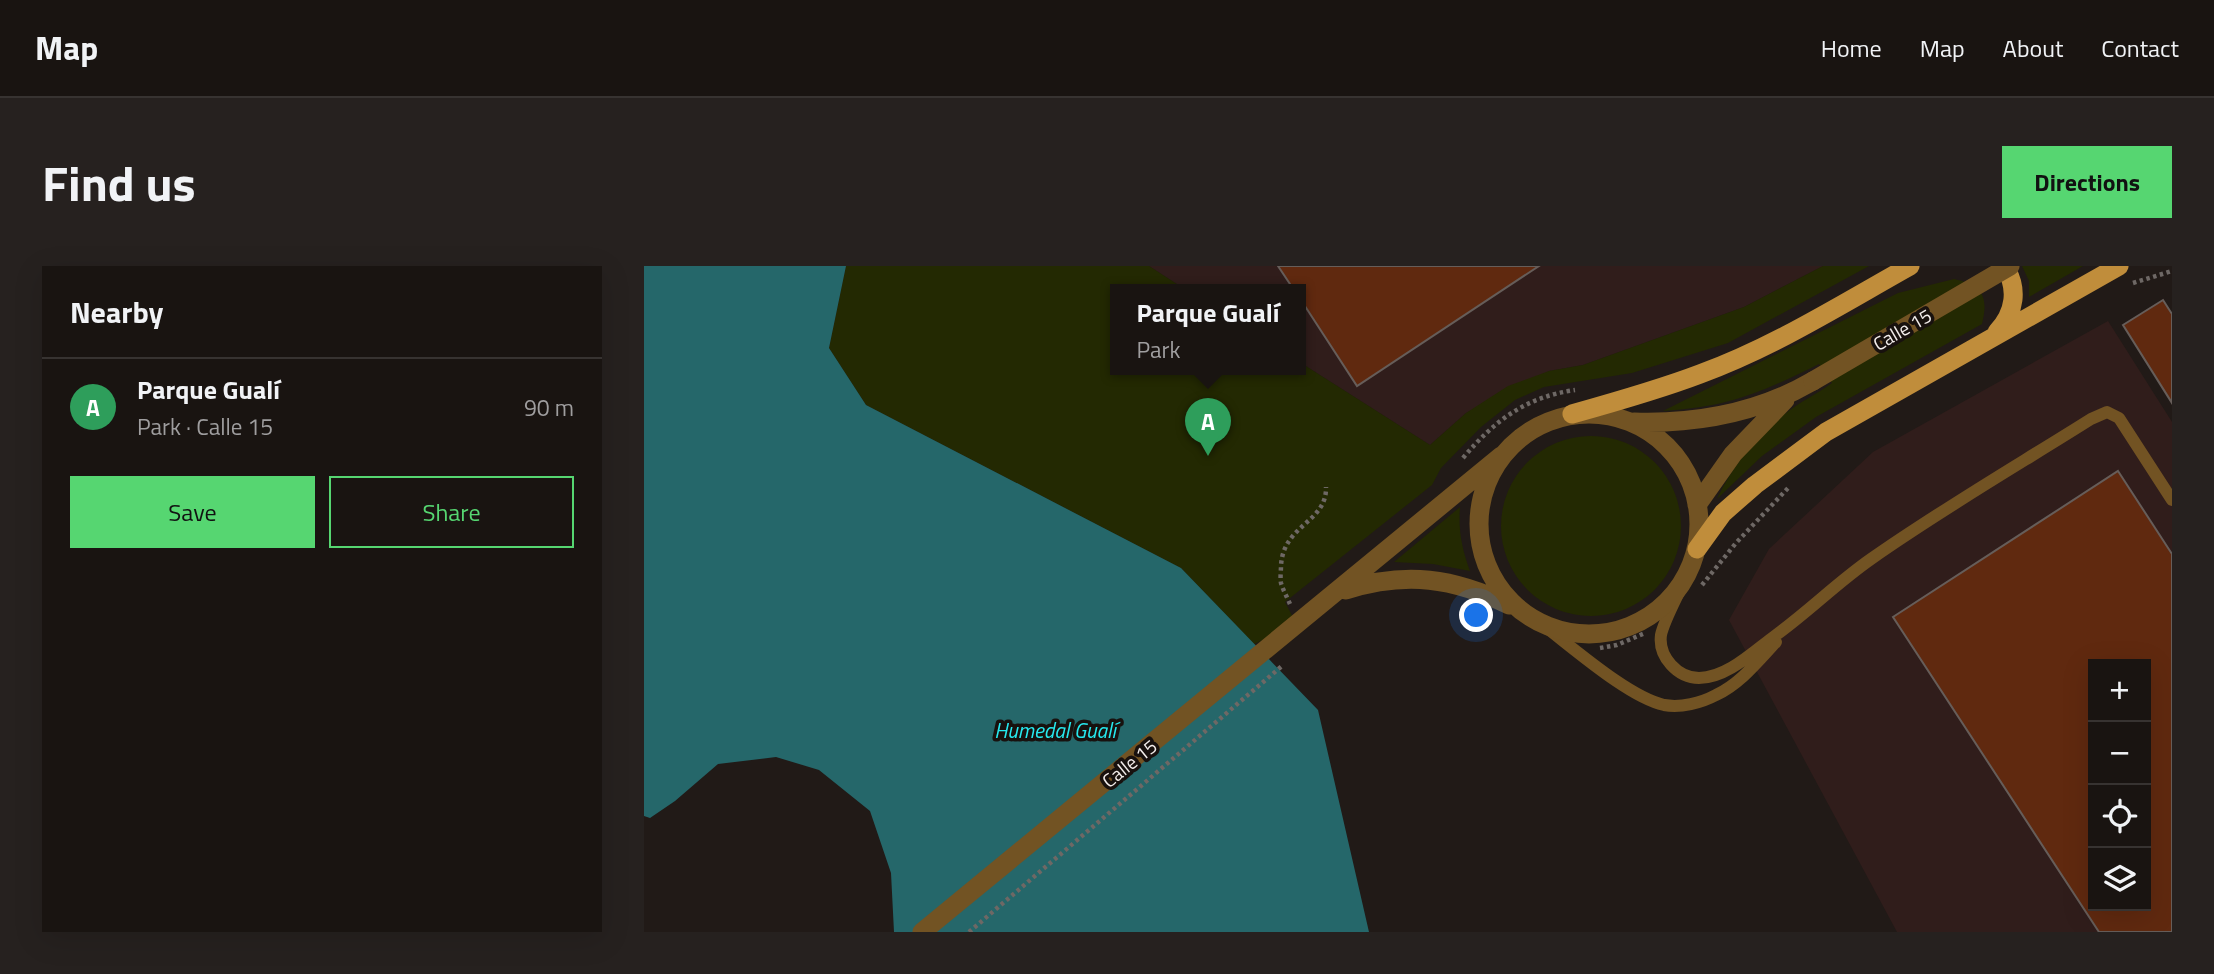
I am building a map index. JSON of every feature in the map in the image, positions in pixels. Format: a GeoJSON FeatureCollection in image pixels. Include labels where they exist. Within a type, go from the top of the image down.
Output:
{"type":"FeatureCollection","features":[{"type":"Feature","properties":{"kind":"main road"},"geometry":{"type":"LineString","coordinates":[[1572,414],[1632,398],[1714,369],[1788,333],[1910,266]]}},
{"type":"Feature","properties":{"kind":"main road"},"geometry":{"type":"LineString","coordinates":[[1994,335],[2011,312],[2012,283],[2004,266]]}},
{"type":"Feature","properties":{"kind":"main road"},"geometry":{"type":"LineString","coordinates":[[1697,549],[1723,513],[1817,438],[2119,266]]}},
{"type":"Feature","properties":{"kind":"street","name":"Calle 15"},"geometry":{"type":"LineString","coordinates":[[1633,422],[1668,423],[1736,413],[1794,392],[2010,266]]}},
{"type":"Feature","properties":{"kind":"street","name":"Calle 15"},"geometry":{"type":"LineString","coordinates":[[1698,505],[1734,454],[1794,392]]}},
{"type":"Feature","properties":{"kind":"street"},"geometry":{"type":"LineString","coordinates":[[1572,414],[1604,414],[1633,422],[1656,436],[1676,456],[1690,479],[1698,505],[1699,527],[1697,549],[1686,577],[1670,600],[1655,612],[1622,630],[1594,634],[1566,632],[1539,622],[1519,609],[1502,591],[1489,571],[1481,548],[1478,523],[1481,499],[1489,476],[1501,456],[1521,436],[1545,421],[1572,414]]}},
{"type":"Feature","properties":{"kind":"street","name":"Calle 15"},"geometry":{"type":"LineString","coordinates":[[922,932],[1501,456]]}},
{"type":"Feature","properties":{"kind":"street","name":"Calle 15"},"geometry":{"type":"LineString","coordinates":[[1330,597],[1369,583],[1441,580],[1476,589],[1539,622]]}},
{"type":"Feature","properties":{"kind":"lane"},"geometry":{"type":"LineString","coordinates":[[1686,577],[1661,635],[1662,648],[1666,659],[1683,675],[1712,677],[1735,665],[1801,617],[1870,560],[2091,419],[2107,412],[2119,418],[2172,500]]}},
{"type":"Feature","properties":{"kind":"lane"},"geometry":{"type":"LineString","coordinates":[[1539,622],[1637,695],[1666,705],[1691,705],[1718,695],[1742,678],[1801,617]]}},
{"type":"Feature","properties":{"kind":"path"},"geometry":{"type":"LineString","coordinates":[[2166,273],[2172,276]]}},
{"type":"Feature","properties":{"kind":"path"},"geometry":{"type":"LineString","coordinates":[[1736,543],[1796,480]]}},
{"type":"Feature","properties":{"kind":"path"},"geometry":{"type":"LineString","coordinates":[[1293,610],[1281,582],[1283,551],[1289,538],[1315,515],[1326,500],[1326,487]]}},
{"type":"Feature","properties":{"kind":"path"},"geometry":{"type":"LineString","coordinates":[[969,932],[1284,664]]}},
{"type":"Feature","properties":{"kind":"shaded area"},"geometry":{"type":"Polygon","coordinates":[[[1149,266],[1823,266],[1744,307],[1583,365],[1549,371],[1466,413],[1430,445],[1306,366],[1306,284],[1177,284],[1149,266]]]}},
{"type":"Feature","properties":{"kind":"shaded area"},"geometry":{"type":"Polygon","coordinates":[[[2108,321],[2172,422],[2172,932],[1897,932],[1729,620],[1769,549],[1873,452],[2108,321]]]}},
{"type":"Feature","properties":{"kind":"green space"},"geometry":{"type":"Polygon","coordinates":[[[846,266],[1149,266],[1177,284],[1110,284],[1110,375],[1306,375],[1306,366],[1430,445],[1466,413],[1508,386],[1549,371],[1583,365],[1744,307],[1823,266],[1869,266],[1728,343],[1632,373],[1544,387],[1515,400],[1481,427],[1441,468],[1432,485],[1285,602],[1297,625],[1254,644],[1181,568],[866,405],[829,348],[846,266]]]}},
{"type":"Feature","properties":{"kind":"green space"},"geometry":{"type":"Polygon","coordinates":[[[2022,266],[2083,266],[2029,297],[2029,281],[2022,266]]]}},
{"type":"Feature","properties":{"kind":"green space"},"geometry":{"type":"Polygon","coordinates":[[[1954,279],[1977,288],[1981,293],[1985,306],[1982,324],[1816,417],[1762,456],[1717,499],[1739,462],[1757,439],[1795,406],[1832,383],[1819,364],[1744,397],[1707,406],[1663,411],[1898,293],[1954,279]]]}},
{"type":"Feature","properties":{"kind":"green space"},"geometry":{"type":"Polygon","coordinates":[[[1591,436],[1626,443],[1655,462],[1674,491],[1681,526],[1674,561],[1655,590],[1626,609],[1591,616],[1556,609],[1527,590],[1508,561],[1501,526],[1508,491],[1527,462],[1556,443],[1591,436]]]}},
{"type":"Feature","properties":{"kind":"green space"},"geometry":{"type":"Polygon","coordinates":[[[1460,507],[1461,539],[1470,571],[1433,564],[1394,562],[1460,507]]]}},
{"type":"Feature","properties":{"kind":"water","name":"Humedal Gualí"},"geometry":{"type":"Polygon","coordinates":[[[644,266],[846,266],[829,348],[866,405],[1181,568],[1318,710],[1369,932],[894,932],[891,873],[870,811],[819,770],[776,757],[718,764],[675,801],[650,818],[644,816],[644,266]]]}},
{"type":"Feature","properties":{"kind":"building"},"geometry":{"type":"Polygon","coordinates":[[[1278,266],[1539,266],[1357,386],[1306,308],[1306,284],[1290,284],[1278,266]]]}},
{"type":"Feature","properties":{"kind":"building"},"geometry":{"type":"Polygon","coordinates":[[[2163,300],[2172,314],[2172,403],[2123,325],[2163,300]]]}},
{"type":"Feature","properties":{"kind":"building"},"geometry":{"type":"Polygon","coordinates":[[[2118,471],[2172,554],[2172,932],[2099,932],[1893,617],[2118,471]]]}},
{"type":"Feature","properties":{"kind":"place","name":"Parque Gualí"},"geometry":{"type":"Point","coordinates":[1208,456]}}]}
